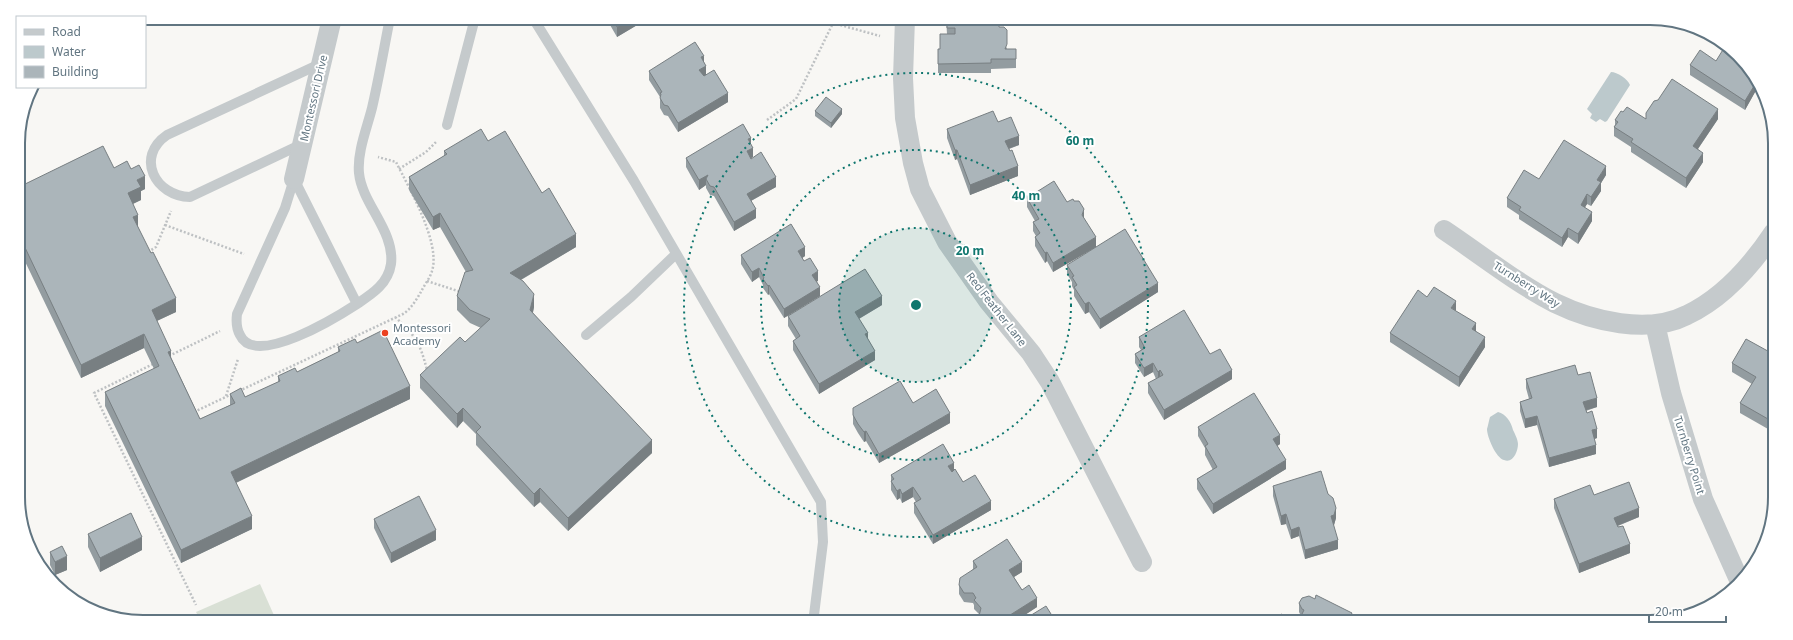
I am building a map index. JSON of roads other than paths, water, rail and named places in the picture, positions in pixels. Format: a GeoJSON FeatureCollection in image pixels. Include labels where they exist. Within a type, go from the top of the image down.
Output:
{"type":"FeatureCollection","features":[{"type":"Feature","properties":{"kind":"street","name":"Montessori Drive"},"geometry":{"type":"LineString","coordinates":[[294,179],[330,25]]}},
{"type":"Feature","properties":{"kind":"street","name":"Red Feather Lane"},"geometry":{"type":"LineString","coordinates":[[905,25],[903,78],[905,118],[913,163],[920,189],[947,242],[989,302],[1031,353],[1050,382],[1142,562]]}},
{"type":"Feature","properties":{"kind":"street","name":"Turnberry Way"},"geometry":{"type":"LineString","coordinates":[[1444,230],[1530,288],[1570,310],[1610,321],[1629,324],[1655,324],[1686,316],[1714,297],[1754,260],[1768,240]]}},
{"type":"Feature","properties":{"kind":"street","name":"Turnberry Point"},"geometry":{"type":"LineString","coordinates":[[1655,324],[1671,393],[1701,491],[1737,576]]}},
{"type":"Feature","properties":{"kind":"lane"},"geometry":{"type":"LineString","coordinates":[[294,179],[285,208],[237,314],[236,323],[239,333],[244,341],[252,346],[258,347],[279,343],[336,317],[357,304],[383,284],[390,269],[391,257],[386,237],[360,180],[359,165],[389,25]]}},
{"type":"Feature","properties":{"kind":"lane"},"geometry":{"type":"LineString","coordinates":[[447,125],[473,25]]}},
{"type":"Feature","properties":{"kind":"lane"},"geometry":{"type":"LineString","coordinates":[[537,25],[676,254],[821,502],[823,542],[814,615]]}},
{"type":"Feature","properties":{"kind":"lane"},"geometry":{"type":"LineString","coordinates":[[303,144],[190,197],[178,196],[169,192],[158,182],[152,170],[152,156],[162,138],[176,130],[322,63]]}},
{"type":"Feature","properties":{"kind":"lane"},"geometry":{"type":"LineString","coordinates":[[294,179],[357,304]]}},
{"type":"Feature","properties":{"kind":"lane"},"geometry":{"type":"LineString","coordinates":[[586,335],[631,297],[676,254]]}},
{"type":"Feature","properties":{"kind":"water"},"geometry":{"type":"Polygon","coordinates":[[[1611,72],[1622,76],[1630,85],[1607,121],[1605,122],[1600,119],[1596,122],[1590,118],[1592,114],[1587,109],[1611,72]]]}},
{"type":"Feature","properties":{"kind":"water"},"geometry":{"type":"Polygon","coordinates":[[[1498,412],[1508,419],[1518,441],[1516,453],[1512,459],[1507,461],[1501,458],[1492,447],[1487,433],[1490,417],[1498,412]]]}},
{"type":"Feature","properties":{"kind":"place","name":"Montessori Academy"},"geometry":{"type":"Point","coordinates":[385,333]}}]}
